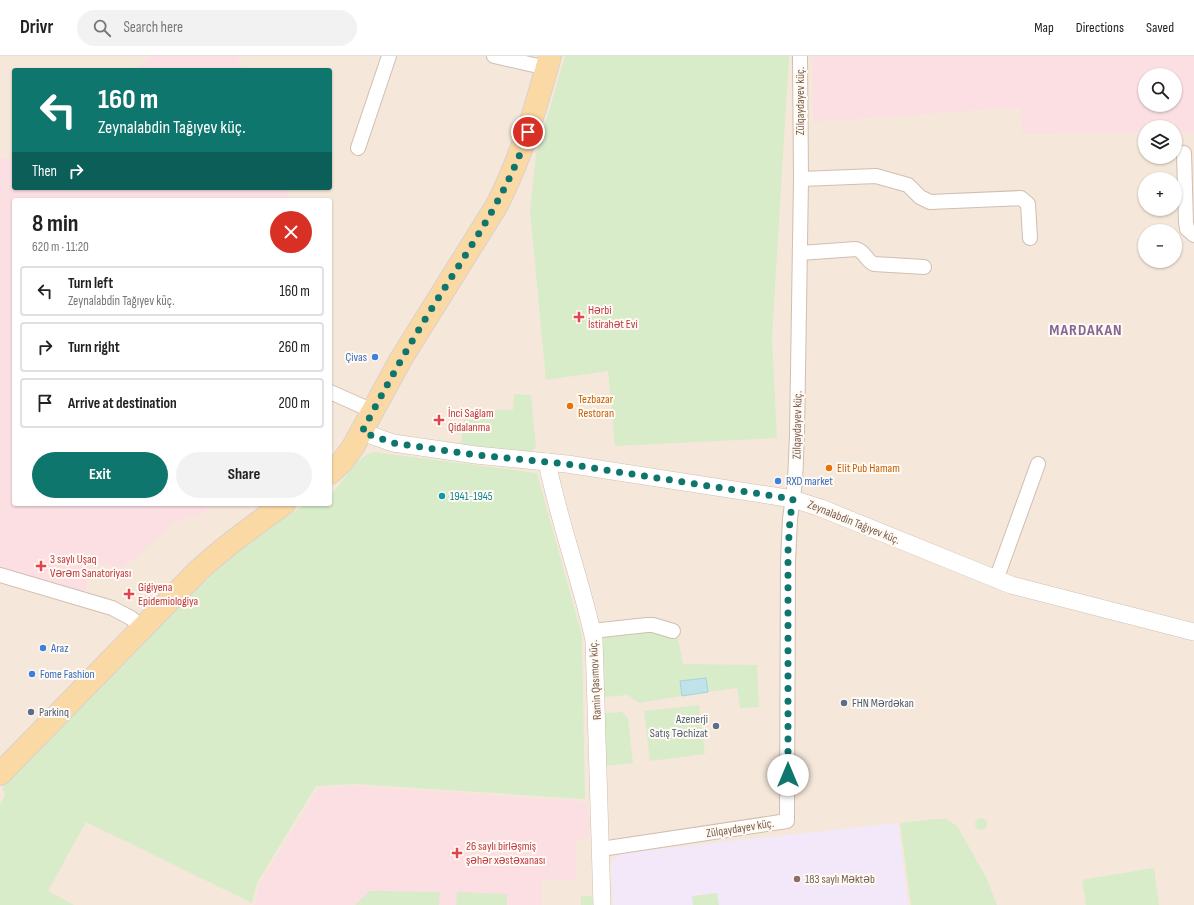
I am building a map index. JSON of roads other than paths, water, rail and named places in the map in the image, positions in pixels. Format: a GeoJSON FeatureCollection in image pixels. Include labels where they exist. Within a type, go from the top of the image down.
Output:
{"type":"FeatureCollection","features":[{"type":"Feature","properties":{"kind":"main road"},"geometry":{"type":"LineString","coordinates":[[332,471],[347,455],[362,432],[401,359],[504,191],[524,142],[548,62]]}},
{"type":"Feature","properties":{"kind":"main road"},"geometry":{"type":"LineString","coordinates":[[0,774],[211,559],[252,526],[281,506]]}},
{"type":"Feature","properties":{"kind":"street"},"geometry":{"type":"LineString","coordinates":[[358,148],[389,56]]}},
{"type":"Feature","properties":{"kind":"street"},"geometry":{"type":"LineString","coordinates":[[494,56],[548,62]]}},
{"type":"Feature","properties":{"kind":"street","name":"Zülqaydayev küç."},"geometry":{"type":"LineString","coordinates":[[601,849],[787,821],[788,555],[796,463],[801,179],[800,56]]}},
{"type":"Feature","properties":{"kind":"street"},"geometry":{"type":"LineString","coordinates":[[1184,153],[1186,223],[1188,229],[1194,235]]}},
{"type":"Feature","properties":{"kind":"street"},"geometry":{"type":"LineString","coordinates":[[801,179],[876,176],[908,185],[920,197],[930,202],[1021,198],[1028,204],[1030,238]]}},
{"type":"Feature","properties":{"kind":"street"},"geometry":{"type":"LineString","coordinates":[[800,253],[856,250],[864,253],[870,262],[874,264],[924,267]]}},
{"type":"Feature","properties":{"kind":"street"},"geometry":{"type":"LineString","coordinates":[[332,393],[373,411]]}},
{"type":"Feature","properties":{"kind":"street","name":"Zeynalabdin Tağıyev küç."},"geometry":{"type":"LineString","coordinates":[[362,432],[393,443],[476,455],[547,462],[696,483],[793,499],[820,508],[996,580],[1028,590],[1194,632]]}},
{"type":"Feature","properties":{"kind":"street","name":"Ramin Qasımov küç."},"geometry":{"type":"LineString","coordinates":[[547,462],[553,490],[589,615],[595,651],[602,905]]}},
{"type":"Feature","properties":{"kind":"street"},"geometry":{"type":"LineString","coordinates":[[996,580],[1038,464]]}},
{"type":"Feature","properties":{"kind":"street"},"geometry":{"type":"LineString","coordinates":[[0,575],[112,608],[131,618],[142,628]]}},
{"type":"Feature","properties":{"kind":"street"},"geometry":{"type":"LineString","coordinates":[[592,631],[647,625],[653,625],[673,631]]}},
{"type":"Feature","properties":{"kind":"water"},"geometry":{"type":"Polygon","coordinates":[[[706,678],[708,692],[682,696],[680,681],[706,678]]]}},
{"type":"Feature","properties":{"kind":"place","name":"Hərbi İstirahət Evi"},"geometry":{"type":"Point","coordinates":[579,317]}},
{"type":"Feature","properties":{"kind":"place","name":"Çivas"},"geometry":{"type":"Point","coordinates":[375,357]}},
{"type":"Feature","properties":{"kind":"place","name":"Tezbazar Restoran"},"geometry":{"type":"Point","coordinates":[570,406]}},
{"type":"Feature","properties":{"kind":"place","name":"İnci Sağlam Qidalanma"},"geometry":{"type":"Point","coordinates":[439,420]}},
{"type":"Feature","properties":{"kind":"place","name":"Elit Pub Hamam"},"geometry":{"type":"Point","coordinates":[829,468]}},
{"type":"Feature","properties":{"kind":"place","name":"RXD market"},"geometry":{"type":"Point","coordinates":[778,481]}},
{"type":"Feature","properties":{"kind":"place","name":"1941-1945"},"geometry":{"type":"Point","coordinates":[442,496]}},
{"type":"Feature","properties":{"kind":"place","name":"3 saylı Uşaq Vərəm Sanatoriyası"},"geometry":{"type":"Point","coordinates":[41,566]}},
{"type":"Feature","properties":{"kind":"place","name":"Gigiyena Epidemiologiya"},"geometry":{"type":"Point","coordinates":[129,594]}},
{"type":"Feature","properties":{"kind":"place","name":"Araz"},"geometry":{"type":"Point","coordinates":[43,648]}},
{"type":"Feature","properties":{"kind":"place","name":"Fome Fashion"},"geometry":{"type":"Point","coordinates":[32,674]}},
{"type":"Feature","properties":{"kind":"place","name":"FHN Mərdəkan"},"geometry":{"type":"Point","coordinates":[844,703]}},
{"type":"Feature","properties":{"kind":"place","name":"Parkinq"},"geometry":{"type":"Point","coordinates":[31,712]}},
{"type":"Feature","properties":{"kind":"place","name":"Azenerji Satış Təchizat"},"geometry":{"type":"Point","coordinates":[716,726]}},
{"type":"Feature","properties":{"kind":"place","name":"26 saylı birləşmiş şəhər xəstəxanası"},"geometry":{"type":"Point","coordinates":[457,853]}},
{"type":"Feature","properties":{"kind":"place","name":"183 saylı Məktəb"},"geometry":{"type":"Point","coordinates":[797,879]}},
{"type":"Feature","properties":{"kind":"district","name":"MARDAKAN"},"geometry":{"type":"Point","coordinates":[1086,329]}}]}
